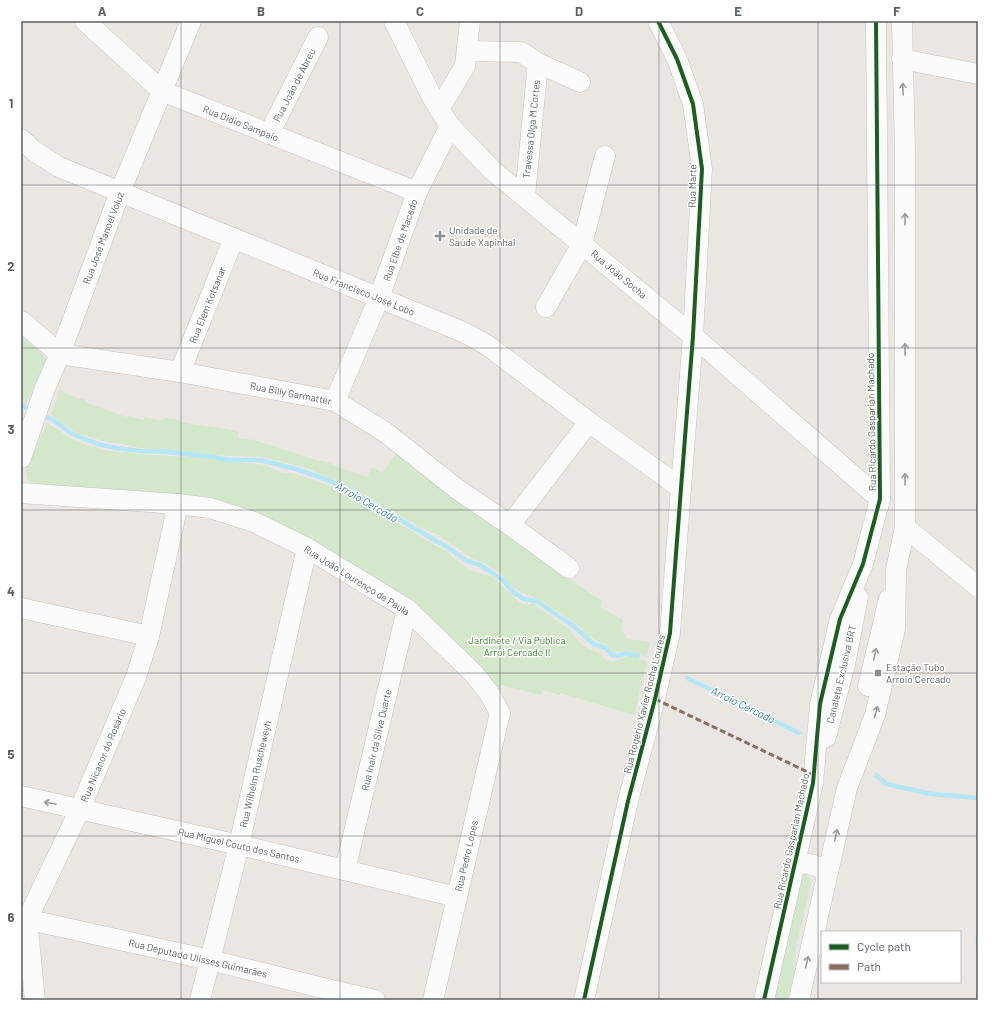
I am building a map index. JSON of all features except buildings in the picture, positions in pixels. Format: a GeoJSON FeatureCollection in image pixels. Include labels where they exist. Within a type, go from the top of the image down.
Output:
{"type":"FeatureCollection","features":[{"type":"Feature","properties":{"kind":"street","name":"Rua Didio Sampaio"},"geometry":{"type":"LineString","coordinates":[[85,21],[162,91],[417,192]]}},
{"type":"Feature","properties":{"kind":"street","name":"Rua José Manoel Voluz"},"geometry":{"type":"LineString","coordinates":[[21,458],[45,388],[60,354],[120,192],[191,21]]}},
{"type":"Feature","properties":{"kind":"street","name":"Rua João Socha"},"geometry":{"type":"LineString","coordinates":[[394,21],[439,109],[450,126],[492,170],[693,336],[880,499]]}},
{"type":"Feature","properties":{"kind":"street"},"geometry":{"type":"LineString","coordinates":[[439,109],[465,66],[470,21]]}},
{"type":"Feature","properties":{"kind":"street","name":"Rua Marte"},"geometry":{"type":"LineString","coordinates":[[658,21],[677,59],[693,104],[702,169],[693,336]]}},
{"type":"Feature","properties":{"kind":"street","name":"Rua Ricardo Gasparian Machado"},"geometry":{"type":"LineString","coordinates":[[764,1000],[813,783],[820,704],[840,619],[863,564],[880,499],[876,21]]}},
{"type":"Feature","properties":{"kind":"street"},"geometry":{"type":"LineString","coordinates":[[799,1000],[847,788],[875,715],[895,629],[896,570],[905,527],[905,152],[902,21]]}},
{"type":"Feature","properties":{"kind":"street","name":"Rua João de Abreu"},"geometry":{"type":"LineString","coordinates":[[269,134],[318,36]]}},
{"type":"Feature","properties":{"kind":"street"},"geometry":{"type":"LineString","coordinates":[[467,51],[521,52],[538,63],[580,82]]}},
{"type":"Feature","properties":{"kind":"street"},"geometry":{"type":"LineString","coordinates":[[902,59],[978,74]]}},
{"type":"Feature","properties":{"kind":"street","name":"Travessa Olga M Cortes"},"geometry":{"type":"LineString","coordinates":[[525,196],[538,63]]}},
{"type":"Feature","properties":{"kind":"street","name":"Rua Elbe de Macedo"},"geometry":{"type":"LineString","coordinates":[[336,401],[379,298],[417,192],[450,126]]}},
{"type":"Feature","properties":{"kind":"street","name":"Rua Francisco José Lobo"},"geometry":{"type":"LineString","coordinates":[[21,140],[34,151],[59,167],[463,332],[487,345],[589,422],[681,488]]}},
{"type":"Feature","properties":{"kind":"street"},"geometry":{"type":"LineString","coordinates":[[546,307],[582,244],[605,156]]}},
{"type":"Feature","properties":{"kind":"street","name":"Rua Elem Kotsanar"},"geometry":{"type":"LineString","coordinates":[[180,372],[234,238]]}},
{"type":"Feature","properties":{"kind":"street"},"geometry":{"type":"LineString","coordinates":[[21,321],[60,354]]}},
{"type":"Feature","properties":{"kind":"street","name":"Rua Rogério Xavier Rocha Loures"},"geometry":{"type":"LineString","coordinates":[[584,1000],[628,801],[656,699],[670,633],[693,336]]}},
{"type":"Feature","properties":{"kind":"street","name":"Rua Billy Garmatter"},"geometry":{"type":"LineString","coordinates":[[60,354],[180,372],[336,401],[385,432],[456,489],[510,525],[569,568]]}},
{"type":"Feature","properties":{"kind":"street"},"geometry":{"type":"LineString","coordinates":[[510,525],[589,422]]}},
{"type":"Feature","properties":{"kind":"street","name":"Rua João Lourenço de Paula"},"geometry":{"type":"LineString","coordinates":[[21,494],[178,504],[210,508],[254,522],[307,548],[407,609],[474,674],[489,693],[500,713]]}},
{"type":"Feature","properties":{"kind":"street","name":"Rua Nicanor do Rosário"},"geometry":{"type":"LineString","coordinates":[[24,919],[80,809],[136,677],[148,636],[178,504]]}},
{"type":"Feature","properties":{"kind":"street"},"geometry":{"type":"LineString","coordinates":[[905,527],[978,587]]}},
{"type":"Feature","properties":{"kind":"street","name":"Rua Wilhelm Ruscheweyh"},"geometry":{"type":"LineString","coordinates":[[200,1000],[239,845],[307,548]]}},
{"type":"Feature","properties":{"kind":"street"},"geometry":{"type":"LineString","coordinates":[[21,608],[148,636]]}},
{"type":"Feature","properties":{"kind":"street","name":"Rua Inair da Silva Duarte"},"geometry":{"type":"LineString","coordinates":[[345,870],[407,609]]}},
{"type":"Feature","properties":{"kind":"street","name":"Rua Pedro Lopes"},"geometry":{"type":"LineString","coordinates":[[433,1000],[500,713]]}},
{"type":"Feature","properties":{"kind":"street","name":"Rua Miguel Couto dos Santos"},"geometry":{"type":"LineString","coordinates":[[21,796],[239,845],[456,897]]}},
{"type":"Feature","properties":{"kind":"street"},"geometry":{"type":"LineString","coordinates":[[795,863],[816,865],[823,869],[827,875]]}},
{"type":"Feature","properties":{"kind":"street"},"geometry":{"type":"LineString","coordinates":[[24,919],[35,1000]]}},
{"type":"Feature","properties":{"kind":"street","name":"Rua Deputado Ulisses Guimarães"},"geometry":{"type":"LineString","coordinates":[[24,919],[210,960],[321,994],[376,1000]]}},
{"type":"Feature","properties":{"kind":"green space"},"geometry":{"type":"Polygon","coordinates":[[[21,335],[43,355],[46,360],[26,404],[21,400],[21,335]]]}},
{"type":"Feature","properties":{"kind":"green space"},"geometry":{"type":"Polygon","coordinates":[[[60,390],[69,395],[85,400],[85,402],[126,417],[128,416],[143,420],[145,417],[163,421],[165,418],[180,420],[180,422],[238,431],[238,438],[254,440],[323,461],[367,477],[372,467],[382,473],[398,450],[588,592],[603,601],[600,607],[623,620],[621,630],[628,639],[650,642],[647,657],[627,650],[615,653],[608,646],[596,641],[591,636],[587,636],[581,628],[566,617],[536,598],[514,589],[503,576],[486,564],[473,559],[439,535],[419,527],[364,494],[307,468],[262,457],[228,456],[140,448],[110,443],[76,433],[51,414],[60,390]]]}},
{"type":"Feature","properties":{"kind":"green space","name":"Jardinete / Via Pública Arroi Cercado II"},"geometry":{"type":"Polygon","coordinates":[[[47,423],[74,440],[88,446],[116,452],[206,458],[265,465],[283,473],[291,473],[325,484],[341,493],[357,498],[387,518],[411,530],[420,537],[446,551],[468,570],[492,576],[519,602],[526,605],[533,603],[568,628],[584,646],[602,655],[605,660],[614,662],[629,655],[647,662],[634,715],[560,693],[560,695],[543,690],[541,695],[501,685],[499,692],[282,526],[30,485],[27,478],[26,467],[47,423]]]}},
{"type":"Feature","properties":{"kind":"green space"},"geometry":{"type":"Polygon","coordinates":[[[804,873],[808,876],[811,882],[795,952],[796,981],[791,1000],[771,1000],[802,874],[804,873]]]}},
{"type":"Feature","properties":{"kind":"waterway","name":"Arroio Cercado"},"geometry":{"type":"LineString","coordinates":[[21,405],[32,410]]}},
{"type":"Feature","properties":{"kind":"waterway","name":"Arroio Cercado"},"geometry":{"type":"LineString","coordinates":[[40,414],[53,420],[72,434],[98,444],[116,448],[168,452],[228,460],[260,460],[296,469],[328,480],[353,492],[450,549],[467,561],[480,565],[504,581],[513,592],[524,599],[536,601],[572,625],[594,644],[606,648],[612,655],[617,656],[626,653],[638,656]]}},
{"type":"Feature","properties":{"kind":"waterway","name":"Arroio Cercado"},"geometry":{"type":"LineString","coordinates":[[687,678],[799,733]]}},
{"type":"Feature","properties":{"kind":"waterway","name":"Arroio Cercado"},"geometry":{"type":"LineString","coordinates":[[876,775],[886,784],[932,794],[978,798]]}},
{"type":"Feature","properties":{"kind":"waterway"},"geometry":{"type":"LineString","coordinates":[[978,938],[978,943]]}},
{"type":"Feature","properties":{"kind":"marked path"},"geometry":{"type":"LineString","coordinates":[[655,699],[814,775]]}},
{"type":"Feature","properties":{"kind":"cycle path"},"geometry":{"type":"LineString","coordinates":[[584,1000],[628,801],[655,699],[670,633],[693,336],[702,169],[693,104],[677,59],[658,21]]}},
{"type":"Feature","properties":{"kind":"cycle path","name":"Canaleta Exclusiva BRT"},"geometry":{"type":"LineString","coordinates":[[764,1000],[813,783],[820,704],[840,619],[863,564],[880,499],[876,21]]}},
{"type":"Feature","properties":{"kind":"place","name":"Unidade de Saúde Xapinhal"},"geometry":{"type":"Point","coordinates":[440,236]}},
{"type":"Feature","properties":{"kind":"place","name":"Estação Tubo Arroio Cercado"},"geometry":{"type":"Point","coordinates":[878,673]}}]}
